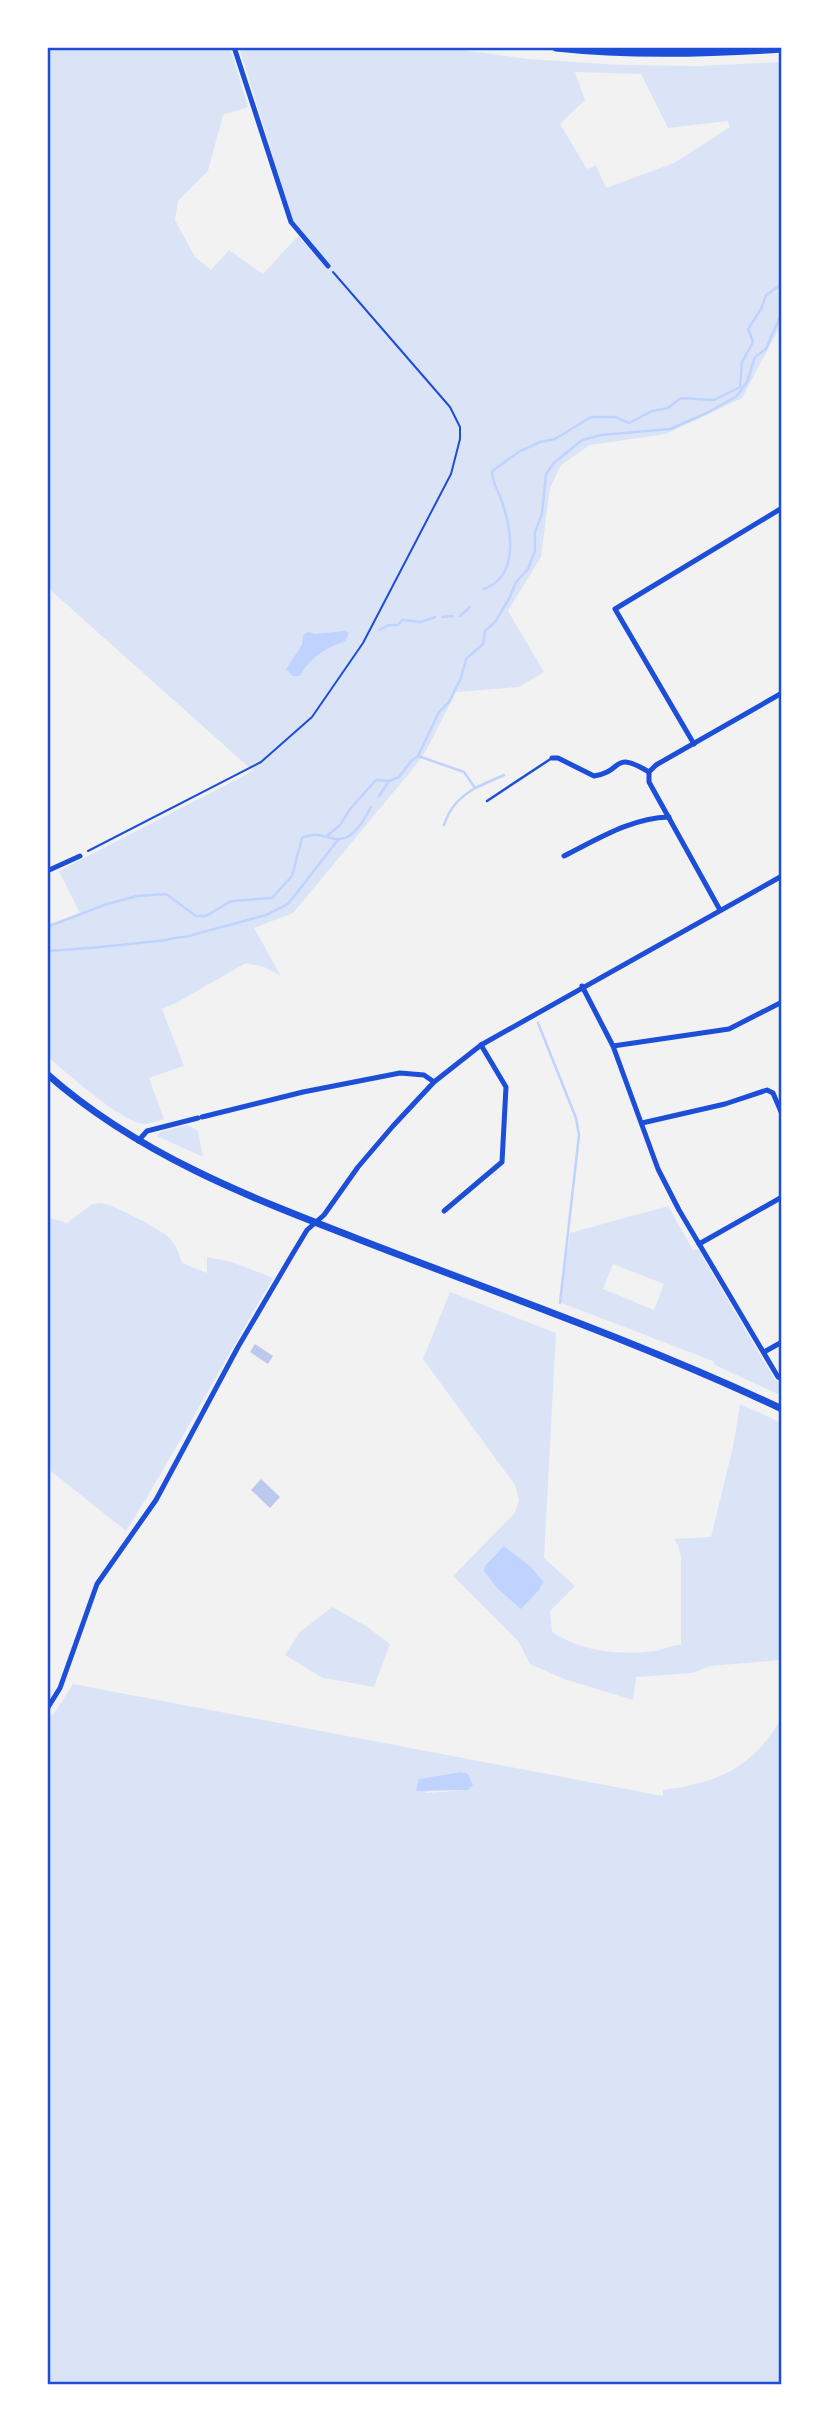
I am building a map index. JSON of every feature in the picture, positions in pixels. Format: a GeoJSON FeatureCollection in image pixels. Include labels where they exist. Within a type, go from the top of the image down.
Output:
{"type":"FeatureCollection","features":[{"type":"Feature","properties":{"kind":"highway"},"geometry":{"type":"LineString","coordinates":[[556,47],[644,52],[782,48]]}},
{"type":"Feature","properties":{"kind":"main road"},"geometry":{"type":"LineString","coordinates":[[47,1074],[90,1109],[138,1141],[205,1177],[698,1371],[782,1409]]}},
{"type":"Feature","properties":{"kind":"street"},"geometry":{"type":"LineString","coordinates":[[234,47],[290,222],[328,266]]}},
{"type":"Feature","properties":{"kind":"street"},"geometry":{"type":"LineString","coordinates":[[694,744],[615,609],[782,508]]}},
{"type":"Feature","properties":{"kind":"street"},"geometry":{"type":"LineString","coordinates":[[720,909],[649,782],[649,772],[656,765],[782,693]]}},
{"type":"Feature","properties":{"kind":"street"},"geometry":{"type":"LineString","coordinates":[[552,758],[558,758],[594,776],[621,761],[629,761],[649,772]]}},
{"type":"Feature","properties":{"kind":"street"},"geometry":{"type":"LineString","coordinates":[[564,856],[634,822],[669,817]]}},
{"type":"Feature","properties":{"kind":"street"},"geometry":{"type":"LineString","coordinates":[[47,872],[80,856]]}},
{"type":"Feature","properties":{"kind":"street"},"geometry":{"type":"LineString","coordinates":[[47,1709],[60,1688],[97,1584],[156,1500],[238,1347],[307,1230],[324,1215],[358,1167],[393,1126],[433,1082],[481,1045],[782,876]]}},
{"type":"Feature","properties":{"kind":"street"},"geometry":{"type":"LineString","coordinates":[[582,986],[614,1046],[658,1169],[699,1244],[778,1377],[782,1379]]}},
{"type":"Feature","properties":{"kind":"street"},"geometry":{"type":"LineString","coordinates":[[614,1046],[729,1029],[782,1002]]}},
{"type":"Feature","properties":{"kind":"street"},"geometry":{"type":"LineString","coordinates":[[444,1211],[502,1162],[506,1087],[481,1045]]}},
{"type":"Feature","properties":{"kind":"street"},"geometry":{"type":"LineString","coordinates":[[138,1141],[147,1130],[303,1092],[400,1073],[424,1075],[433,1082]]}},
{"type":"Feature","properties":{"kind":"street"},"geometry":{"type":"LineString","coordinates":[[642,1123],[725,1104],[767,1090],[772,1093],[782,1114]]}},
{"type":"Feature","properties":{"kind":"street"},"geometry":{"type":"LineString","coordinates":[[699,1244],[782,1197]]}},
{"type":"Feature","properties":{"kind":"street"},"geometry":{"type":"LineString","coordinates":[[764,1352],[782,1342]]}},
{"type":"Feature","properties":{"kind":"lane"},"geometry":{"type":"LineString","coordinates":[[487,801],[552,758]]}},
{"type":"Feature","properties":{"kind":"path"},"geometry":{"type":"LineString","coordinates":[[80,856],[261,762],[312,716],[363,643],[439,499],[459,450],[460,427],[450,407],[328,266]]}},
{"type":"Feature","properties":{"kind":"shaded area"},"geometry":{"type":"Polygon","coordinates":[[[47,47],[230,47],[248,107],[223,115],[208,171],[178,201],[175,220],[195,257],[211,270],[229,250],[263,274],[298,236],[326,267],[293,221],[239,47],[440,47],[528,59],[622,65],[699,66],[782,62],[782,323],[742,398],[666,434],[590,445],[561,465],[550,488],[541,557],[508,611],[544,672],[519,687],[456,692],[416,765],[293,913],[254,928],[281,976],[264,967],[246,963],[162,1009],[184,1066],[149,1078],[164,1119],[148,1124],[133,1121],[121,1114],[47,1056],[47,925],[80,913],[59,871],[253,771],[47,587],[47,47]],[[575,72],[585,100],[560,124],[587,169],[596,165],[606,188],[674,163],[730,127],[728,121],[668,128],[641,74],[575,72]]]}},
{"type":"Feature","properties":{"kind":"shaded area"},"geometry":{"type":"Polygon","coordinates":[[[188,1125],[198,1131],[203,1157],[157,1136],[160,1132],[188,1125]]]}},
{"type":"Feature","properties":{"kind":"shaded area"},"geometry":{"type":"Polygon","coordinates":[[[101,1203],[134,1216],[166,1235],[176,1247],[182,1263],[207,1273],[207,1257],[232,1262],[273,1278],[126,1531],[47,1468],[47,1217],[67,1223],[92,1204],[101,1203]]]}},
{"type":"Feature","properties":{"kind":"shaded area"},"geometry":{"type":"Polygon","coordinates":[[[668,1206],[693,1250],[698,1249],[775,1380],[782,1383],[782,1396],[715,1365],[713,1361],[559,1302],[570,1233],[668,1206]],[[613,1264],[603,1289],[654,1310],[664,1284],[613,1264]]]}},
{"type":"Feature","properties":{"kind":"shaded area"},"geometry":{"type":"Polygon","coordinates":[[[450,1292],[556,1333],[544,1558],[575,1586],[550,1611],[552,1632],[576,1644],[627,1653],[681,1645],[681,1557],[674,1539],[711,1537],[733,1447],[740,1404],[782,1423],[782,1660],[710,1666],[692,1673],[636,1677],[633,1700],[564,1679],[530,1664],[518,1641],[453,1576],[514,1514],[519,1501],[515,1485],[423,1359],[450,1292]]]}},
{"type":"Feature","properties":{"kind":"shaded area"},"geometry":{"type":"Polygon","coordinates":[[[332,1607],[366,1626],[390,1644],[374,1687],[323,1678],[285,1655],[300,1632],[332,1607]]]}},
{"type":"Feature","properties":{"kind":"shaded area"},"geometry":{"type":"Polygon","coordinates":[[[73,1684],[663,1796],[663,1790],[701,1783],[733,1770],[759,1749],[782,1717],[782,2385],[47,2385],[47,1717],[53,1715],[73,1684]],[[461,1772],[451,1774],[425,1793],[468,1790],[461,1772]]]}},
{"type":"Feature","properties":{"kind":"water"},"geometry":{"type":"Polygon","coordinates":[[[345,631],[349,633],[345,641],[319,654],[300,676],[293,676],[286,669],[302,645],[303,635],[308,632],[315,634],[345,631]]]}},
{"type":"Feature","properties":{"kind":"water"},"geometry":{"type":"Polygon","coordinates":[[[504,1546],[532,1568],[543,1582],[521,1609],[498,1589],[484,1571],[485,1566],[504,1546]]]}},
{"type":"Feature","properties":{"kind":"water"},"geometry":{"type":"Polygon","coordinates":[[[461,1772],[468,1774],[473,1785],[468,1790],[416,1791],[419,1779],[461,1772]]]}},
{"type":"Feature","properties":{"kind":"building"},"geometry":{"type":"Polygon","coordinates":[[[255,1344],[273,1356],[268,1364],[250,1352],[255,1344]]]}},
{"type":"Feature","properties":{"kind":"building"},"geometry":{"type":"Polygon","coordinates":[[[261,1479],[280,1497],[270,1508],[251,1490],[261,1479]]]}},
{"type":"Feature","properties":{"kind":"waterway"},"geometry":{"type":"LineString","coordinates":[[484,589],[495,583],[503,574],[510,552],[508,526],[492,471],[520,451],[555,439],[591,417],[615,417],[629,423],[652,411],[668,408],[681,398],[714,400],[740,387],[742,362],[753,342],[748,329],[761,309],[766,295],[782,284]]}},
{"type":"Feature","properties":{"kind":"waterway"},"geometry":{"type":"LineString","coordinates":[[379,796],[389,781],[399,777],[418,756],[439,712],[449,702],[461,678],[466,659],[483,644],[485,631],[495,622],[516,582],[528,569],[535,551],[535,532],[542,514],[546,474],[554,463],[582,440],[601,435],[670,429],[737,396],[747,382],[755,357],[766,349],[782,312]]}},
{"type":"Feature","properties":{"kind":"waterway"},"geometry":{"type":"LineString","coordinates":[[460,616],[470,607]]}},
{"type":"Feature","properties":{"kind":"waterway"},"geometry":{"type":"LineString","coordinates":[[442,617],[453,616]]}},
{"type":"Feature","properties":{"kind":"waterway"},"geometry":{"type":"LineString","coordinates":[[379,630],[389,625],[398,625],[402,620],[421,622],[435,617]]}},
{"type":"Feature","properties":{"kind":"waterway"},"geometry":{"type":"LineString","coordinates":[[418,756],[464,772],[475,788],[456,804],[444,825]]}},
{"type":"Feature","properties":{"kind":"waterway"},"geometry":{"type":"LineString","coordinates":[[475,788],[504,775]]}},
{"type":"Feature","properties":{"kind":"waterway"},"geometry":{"type":"LineString","coordinates":[[327,836],[340,825],[350,809],[376,780],[389,781]]}},
{"type":"Feature","properties":{"kind":"waterway"},"geometry":{"type":"LineString","coordinates":[[47,927],[107,904],[137,896],[166,894],[196,916],[206,916],[231,901],[272,898],[292,876],[302,838],[315,835],[345,838],[359,827],[371,807]]}},
{"type":"Feature","properties":{"kind":"waterway"},"geometry":{"type":"LineString","coordinates":[[47,951],[162,941],[266,915],[288,904],[338,840]]}},
{"type":"Feature","properties":{"kind":"waterway"},"geometry":{"type":"LineString","coordinates":[[538,1023],[576,1118],[579,1135],[560,1303]]}}]}
